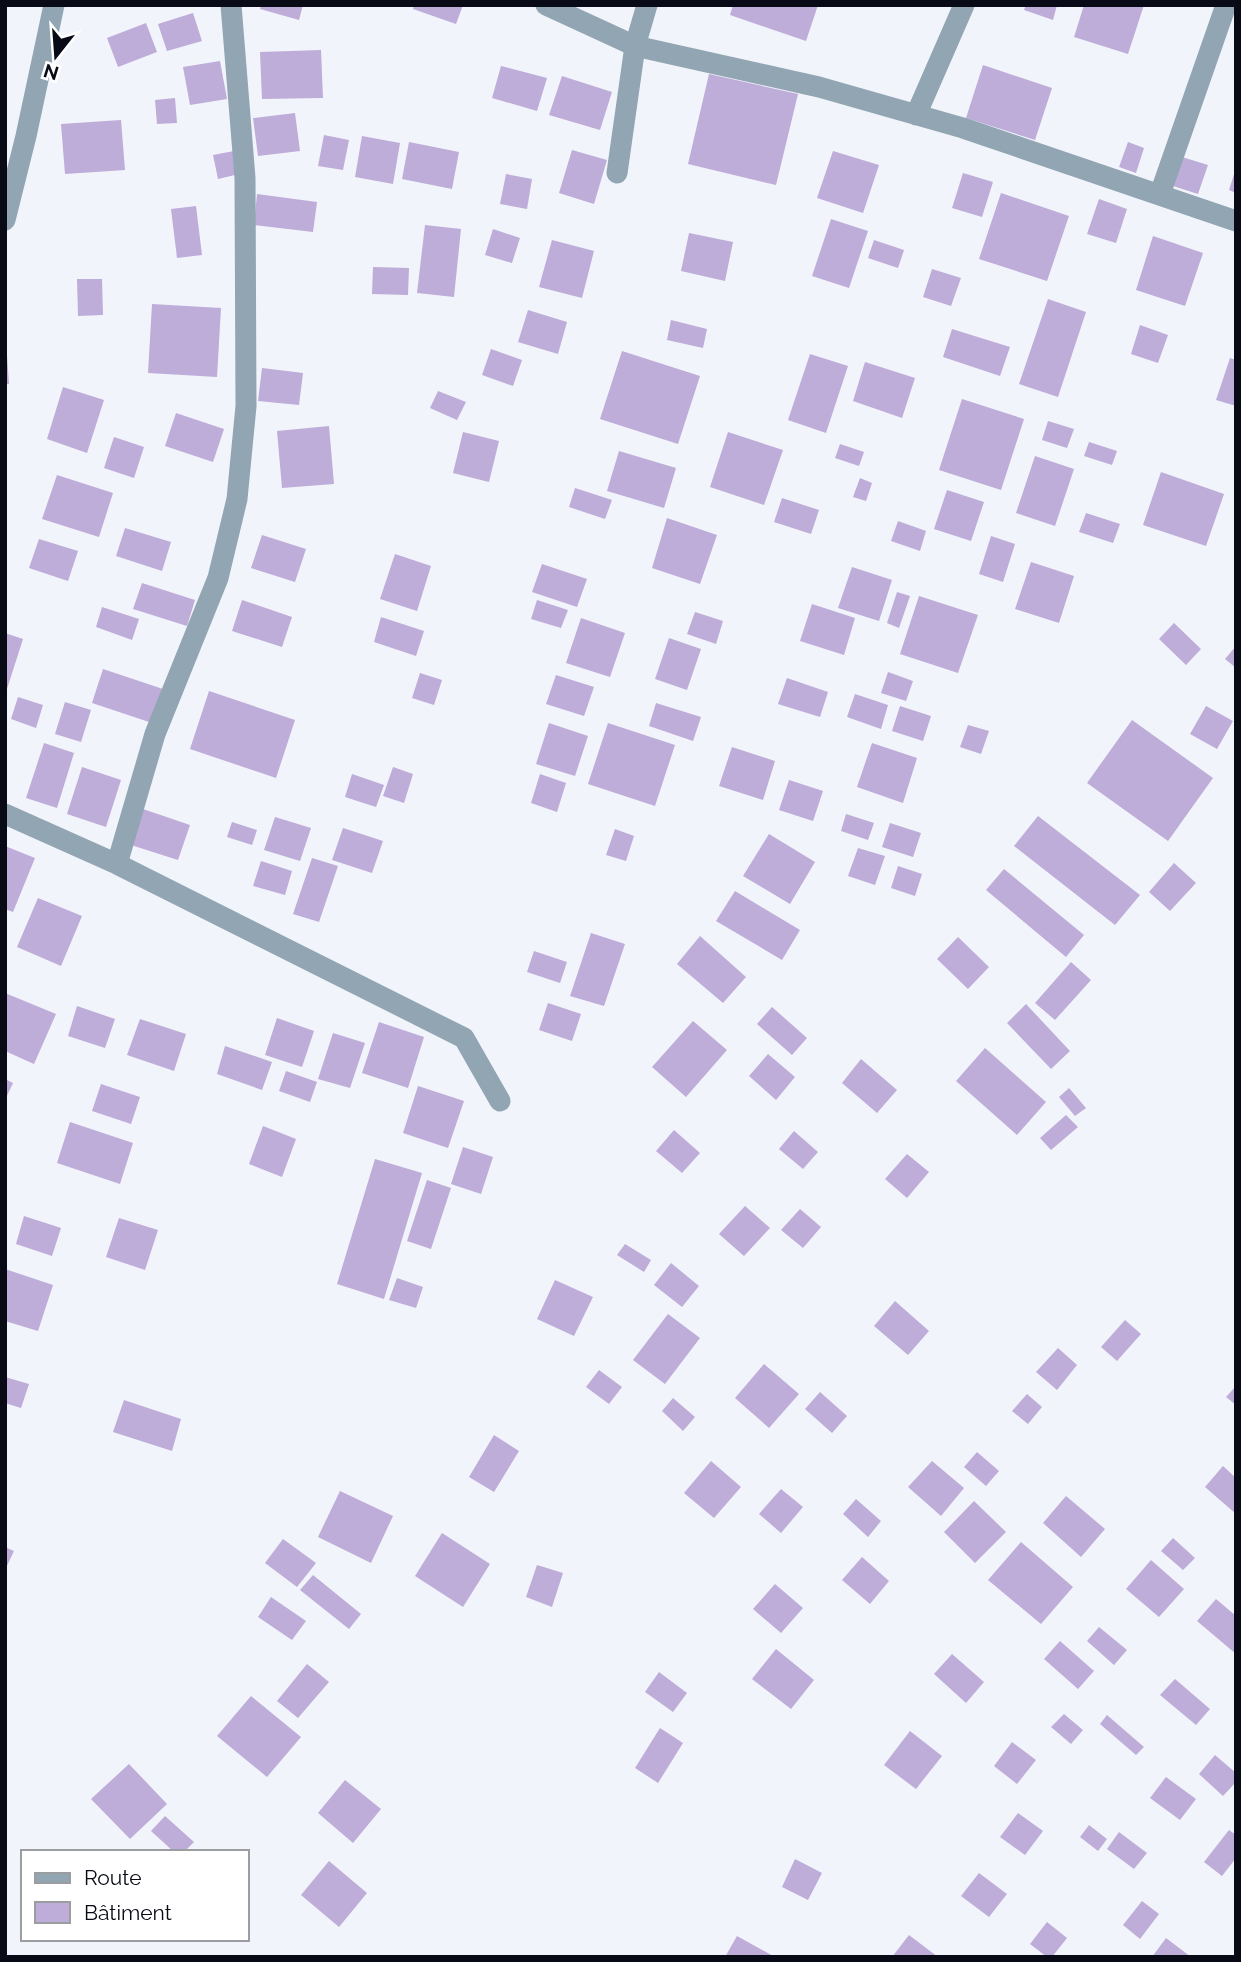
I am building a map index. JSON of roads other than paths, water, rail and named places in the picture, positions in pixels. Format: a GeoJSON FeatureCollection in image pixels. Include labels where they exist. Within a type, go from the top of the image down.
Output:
{"type":"FeatureCollection","features":[{"type":"Feature","properties":{"kind":"street"},"geometry":{"type":"LineString","coordinates":[[5,220],[54,5]]}},
{"type":"Feature","properties":{"kind":"street"},"geometry":{"type":"LineString","coordinates":[[117,864],[155,734],[218,578],[237,499],[246,406],[245,178],[231,5]]}},
{"type":"Feature","properties":{"kind":"street"},"geometry":{"type":"LineString","coordinates":[[546,5],[635,46],[819,87],[916,115],[1236,221]]}},
{"type":"Feature","properties":{"kind":"street"},"geometry":{"type":"LineString","coordinates":[[617,173],[635,46],[647,5]]}},
{"type":"Feature","properties":{"kind":"street"},"geometry":{"type":"LineString","coordinates":[[916,115],[964,5]]}},
{"type":"Feature","properties":{"kind":"street"},"geometry":{"type":"LineString","coordinates":[[1160,194],[1226,5]]}},
{"type":"Feature","properties":{"kind":"street"},"geometry":{"type":"LineString","coordinates":[[5,814],[117,864],[464,1038],[500,1101]]}}]}
